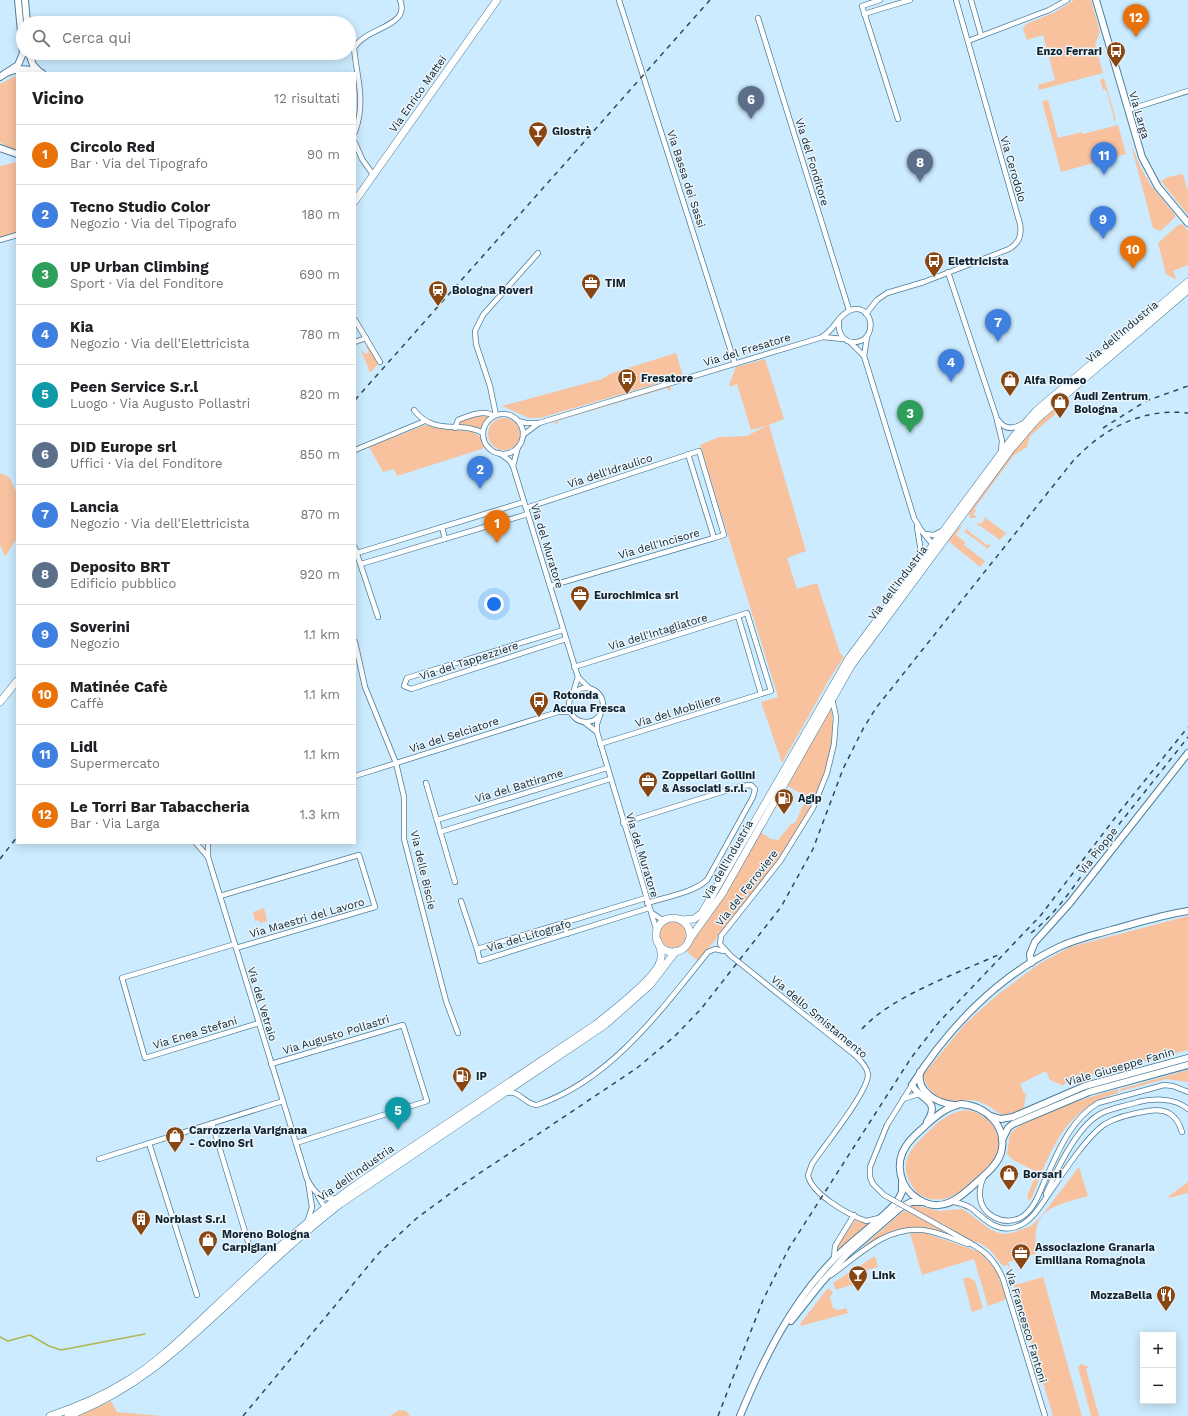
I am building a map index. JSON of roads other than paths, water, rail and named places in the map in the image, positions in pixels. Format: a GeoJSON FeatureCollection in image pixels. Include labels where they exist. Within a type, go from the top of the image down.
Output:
{"type":"FeatureCollection","features":[{"type":"Feature","properties":{"kind":"main road"},"geometry":{"type":"LineString","coordinates":[[18,0],[20,16]]}},
{"type":"Feature","properties":{"kind":"main road"},"geometry":{"type":"LineString","coordinates":[[25,0],[26,16]]}},
{"type":"Feature","properties":{"kind":"main road","name":"Via Enrico Mattei"},"geometry":{"type":"LineString","coordinates":[[356,200],[497,0]]}},
{"type":"Feature","properties":{"kind":"main road","name":"Via Larga"},"geometry":{"type":"LineString","coordinates":[[1096,0],[1139,148],[1150,174],[1162,192],[1188,223]]}},
{"type":"Feature","properties":{"kind":"main road"},"geometry":{"type":"LineString","coordinates":[[2,75],[18,65],[20,60]]}},
{"type":"Feature","properties":{"kind":"main road"},"geometry":{"type":"LineString","coordinates":[[31,60],[33,65],[41,72]]}},
{"type":"Feature","properties":{"kind":"main road"},"geometry":{"type":"LineString","coordinates":[[2,75],[23,69],[37,72]]}},
{"type":"Feature","properties":{"kind":"main road"},"geometry":{"type":"LineString","coordinates":[[0,148],[16,154]]}},
{"type":"Feature","properties":{"kind":"main road","name":"Via dell'Industria"},"geometry":{"type":"LineString","coordinates":[[689,940],[722,894],[832,697],[861,651],[946,527],[1001,453],[1025,422],[1188,282]]}},
{"type":"Feature","properties":{"kind":"main road","name":"Via dell'Industria"},"geometry":{"type":"LineString","coordinates":[[682,920],[696,918],[707,906],[840,671],[918,564],[1031,425],[1188,290]]}},
{"type":"Feature","properties":{"kind":"main road"},"geometry":{"type":"LineString","coordinates":[[0,702],[16,682]]}},
{"type":"Feature","properties":{"kind":"main road","name":"Via Pioppe"},"geometry":{"type":"LineString","coordinates":[[1031,963],[1030,954],[1035,942],[1070,903],[1188,753]]}},
{"type":"Feature","properties":{"kind":"main road"},"geometry":{"type":"LineString","coordinates":[[912,1085],[940,1043],[972,1009],[1000,985],[1031,963],[1050,951],[1072,941],[1188,910]]}},
{"type":"Feature","properties":{"kind":"main road"},"geometry":{"type":"LineString","coordinates":[[672,918],[682,920],[688,926],[689,940],[684,948],[676,951],[663,948],[658,940],[657,932],[660,924],[672,918]]}},
{"type":"Feature","properties":{"kind":"main road","name":"Via dell'Industria"},"geometry":{"type":"LineString","coordinates":[[68,1416],[115,1395],[156,1368],[339,1198],[574,1040],[606,1016],[639,987],[658,966],[661,954],[658,940]]}},
{"type":"Feature","properties":{"kind":"main road","name":"Via dell'Industria"},"geometry":{"type":"LineString","coordinates":[[50,1416],[102,1395],[127,1381],[153,1363],[306,1223],[588,1038],[618,1014],[659,976],[676,951]]}},
{"type":"Feature","properties":{"kind":"main road","name":"Viale Giuseppe Fanin"},"geometry":{"type":"LineString","coordinates":[[991,1116],[1001,1119],[1013,1117],[1072,1090],[1188,1058]]}},
{"type":"Feature","properties":{"kind":"main road","name":"Viale Giuseppe Fanin"},"geometry":{"type":"LineString","coordinates":[[1002,1140],[1008,1128],[1014,1124],[1076,1096],[1188,1065]]}},
{"type":"Feature","properties":{"kind":"main road"},"geometry":{"type":"LineString","coordinates":[[920,1072],[921,1087]]}},
{"type":"Feature","properties":{"kind":"main road"},"geometry":{"type":"LineString","coordinates":[[776,1342],[822,1282],[847,1254],[900,1208],[911,1202],[940,1205],[954,1202],[984,1176],[999,1158],[1002,1140],[1000,1129],[991,1116],[977,1107],[947,1104],[935,1099],[921,1087],[912,1085]]}},
{"type":"Feature","properties":{"kind":"main road"},"geometry":{"type":"LineString","coordinates":[[912,1085],[919,1094],[927,1098],[932,1109],[930,1118],[922,1130]]}},
{"type":"Feature","properties":{"kind":"main road"},"geometry":{"type":"LineString","coordinates":[[740,1416],[755,1380],[798,1302],[834,1259],[897,1202],[902,1192],[900,1166],[901,1155],[909,1142],[941,1112],[957,1105]]}},
{"type":"Feature","properties":{"kind":"main road"},"geometry":{"type":"LineString","coordinates":[[902,1181],[909,1193],[922,1202]]}},
{"type":"Feature","properties":{"kind":"street"},"geometry":{"type":"LineString","coordinates":[[356,45],[361,39],[399,18],[403,10],[400,0]]}},
{"type":"Feature","properties":{"kind":"street","name":"Via Bassa dei Sassi"},"geometry":{"type":"LineString","coordinates":[[619,0],[735,364]]}},
{"type":"Feature","properties":{"kind":"street"},"geometry":{"type":"LineString","coordinates":[[880,0],[862,6],[898,119]]}},
{"type":"Feature","properties":{"kind":"street"},"geometry":{"type":"LineString","coordinates":[[864,14],[910,0]]}},
{"type":"Feature","properties":{"kind":"street","name":"Via Cerodolo"},"geometry":{"type":"LineString","coordinates":[[866,314],[877,300],[887,293],[924,282],[1009,249],[1018,242],[1021,230],[956,0]]}},
{"type":"Feature","properties":{"kind":"street"},"geometry":{"type":"LineString","coordinates":[[971,0],[981,35]]}},
{"type":"Feature","properties":{"kind":"street"},"geometry":{"type":"LineString","coordinates":[[968,40],[1049,10],[1067,0]]}},
{"type":"Feature","properties":{"kind":"street","name":"Via del Fonditore"},"geometry":{"type":"LineString","coordinates":[[758,18],[849,310]]}},
{"type":"Feature","properties":{"kind":"street"},"geometry":{"type":"LineString","coordinates":[[356,60],[361,94],[360,113],[356,128]]}},
{"type":"Feature","properties":{"kind":"street"},"geometry":{"type":"LineString","coordinates":[[1128,110],[1188,91]]}},
{"type":"Feature","properties":{"kind":"street"},"geometry":{"type":"LineString","coordinates":[[356,145],[362,159],[374,176]]}},
{"type":"Feature","properties":{"kind":"street"},"geometry":{"type":"LineString","coordinates":[[0,240],[16,235]]}},
{"type":"Feature","properties":{"kind":"street"},"geometry":{"type":"LineString","coordinates":[[495,415],[490,386],[476,344],[475,331],[483,315],[538,252]]}},
{"type":"Feature","properties":{"kind":"street"},"geometry":{"type":"LineString","coordinates":[[948,272],[996,416],[1002,441],[1001,453]]}},
{"type":"Feature","properties":{"kind":"street"},"geometry":{"type":"LineString","coordinates":[[864,356],[849,342],[843,339],[839,330],[839,320],[849,310],[859,310],[866,314],[872,327],[867,337],[864,356],[916,523],[921,552],[918,564]]}},
{"type":"Feature","properties":{"kind":"street","name":"Via del Fresatore"},"geometry":{"type":"LineString","coordinates":[[518,421],[526,423],[539,423],[823,337],[830,332],[839,320]]}},
{"type":"Feature","properties":{"kind":"street"},"geometry":{"type":"LineString","coordinates":[[356,322],[380,362]]}},
{"type":"Feature","properties":{"kind":"street","name":"Via del Fresatore"},"geometry":{"type":"LineString","coordinates":[[823,337],[843,339]]}},
{"type":"Feature","properties":{"kind":"street"},"geometry":{"type":"LineString","coordinates":[[849,342],[859,342],[867,337]]}},
{"type":"Feature","properties":{"kind":"street"},"geometry":{"type":"LineString","coordinates":[[356,342],[366,338]]}},
{"type":"Feature","properties":{"kind":"street"},"geometry":{"type":"LineString","coordinates":[[414,410],[424,421],[455,428],[476,430],[483,433]]}},
{"type":"Feature","properties":{"kind":"street"},"geometry":{"type":"LineString","coordinates":[[455,428],[458,420],[483,413],[510,415],[518,421],[522,435],[513,466]]}},
{"type":"Feature","properties":{"kind":"street"},"geometry":{"type":"LineString","coordinates":[[495,415],[486,424],[483,433],[487,446],[509,460],[513,466]]}},
{"type":"Feature","properties":{"kind":"street"},"geometry":{"type":"LineString","coordinates":[[996,416],[1006,428],[1014,428],[1025,422]]}},
{"type":"Feature","properties":{"kind":"street"},"geometry":{"type":"LineString","coordinates":[[356,450],[424,421]]}},
{"type":"Feature","properties":{"kind":"street","name":"Via del Fresatore"},"geometry":{"type":"LineString","coordinates":[[522,435],[539,423]]}},
{"type":"Feature","properties":{"kind":"street"},"geometry":{"type":"LineString","coordinates":[[499,453],[510,452],[518,446]]}},
{"type":"Feature","properties":{"kind":"street","name":"Via dell'Idraulico"},"geometry":{"type":"LineString","coordinates":[[526,508],[699,451],[724,535],[714,538]]}},
{"type":"Feature","properties":{"kind":"street","name":"Via dell'Incisore"},"geometry":{"type":"LineString","coordinates":[[550,586],[714,538],[688,454]]}},
{"type":"Feature","properties":{"kind":"street","name":"Via del Muratore"},"geometry":{"type":"LineString","coordinates":[[513,466],[574,667],[578,677],[589,688]]}},
{"type":"Feature","properties":{"kind":"street"},"geometry":{"type":"LineString","coordinates":[[378,617],[356,551],[524,502]]}},
{"type":"Feature","properties":{"kind":"street"},"geometry":{"type":"LineString","coordinates":[[361,564],[528,514]]}},
{"type":"Feature","properties":{"kind":"street"},"geometry":{"type":"LineString","coordinates":[[916,523],[933,547]]}},
{"type":"Feature","properties":{"kind":"street"},"geometry":{"type":"LineString","coordinates":[[442,527],[445,539]]}},
{"type":"Feature","properties":{"kind":"street"},"geometry":{"type":"LineString","coordinates":[[923,533],[934,535],[946,527]]}},
{"type":"Feature","properties":{"kind":"street"},"geometry":{"type":"LineString","coordinates":[[919,539],[923,545],[933,547]]}},
{"type":"Feature","properties":{"kind":"street","name":"Via dell'Intagliatore"},"geometry":{"type":"LineString","coordinates":[[574,667],[747,613],[771,691],[761,694]]}},
{"type":"Feature","properties":{"kind":"street"},"geometry":{"type":"LineString","coordinates":[[738,616],[761,694]]}},
{"type":"Feature","properties":{"kind":"street","name":"Via del Tappezziere"},"geometry":{"type":"LineString","coordinates":[[563,630],[407,678],[404,686],[411,689],[566,639]]}},
{"type":"Feature","properties":{"kind":"street","name":"Via delle Biscie"},"geometry":{"type":"LineString","coordinates":[[356,646],[367,693],[396,763],[404,797],[404,839],[446,1001],[458,1033]]}},
{"type":"Feature","properties":{"kind":"street"},"geometry":{"type":"LineString","coordinates":[[484,655],[486,665]]}},
{"type":"Feature","properties":{"kind":"street"},"geometry":{"type":"LineString","coordinates":[[578,677],[573,694],[568,704],[570,712],[574,717],[584,722],[597,732]]}},
{"type":"Feature","properties":{"kind":"street"},"geometry":{"type":"LineString","coordinates":[[573,694],[580,688],[589,688],[595,690],[602,699],[602,710],[600,715],[595,719],[584,722]]}},
{"type":"Feature","properties":{"kind":"street","name":"Via del Mobiliere"},"geometry":{"type":"LineString","coordinates":[[600,744],[761,694]]}},
{"type":"Feature","properties":{"kind":"street","name":"Via del Ferroviere"},"geometry":{"type":"LineString","coordinates":[[726,952],[720,942],[721,936],[782,860],[803,825],[820,791],[834,744],[836,717],[832,697]]}},
{"type":"Feature","properties":{"kind":"street","name":"Via del Selciatore"},"geometry":{"type":"LineString","coordinates":[[558,712],[568,704]]}},
{"type":"Feature","properties":{"kind":"street","name":"Via del Selciatore"},"geometry":{"type":"LineString","coordinates":[[356,776],[558,712],[570,712]]}},
{"type":"Feature","properties":{"kind":"street","name":"Via del Muratore"},"geometry":{"type":"LineString","coordinates":[[600,715],[597,724],[600,744],[657,932]]}},
{"type":"Feature","properties":{"kind":"street","name":"Via del Battirame"},"geometry":{"type":"LineString","coordinates":[[437,820],[607,768]]}},
{"type":"Feature","properties":{"kind":"street","name":"Via del Battirame"},"geometry":{"type":"LineString","coordinates":[[440,832],[610,779]]}},
{"type":"Feature","properties":{"kind":"street"},"geometry":{"type":"LineString","coordinates":[[426,784],[455,882]]}},
{"type":"Feature","properties":{"kind":"street"},"geometry":{"type":"LineString","coordinates":[[623,823],[741,786],[752,785],[755,789],[753,796],[707,880],[702,885],[648,903]]}},
{"type":"Feature","properties":{"kind":"street","name":"Via del Vetraio"},"geometry":{"type":"LineString","coordinates":[[197,844],[208,857]]}},
{"type":"Feature","properties":{"kind":"street","name":"Via del Vetraio"},"geometry":{"type":"LineString","coordinates":[[208,844],[208,857],[307,1179],[312,1212],[306,1223]]}},
{"type":"Feature","properties":{"kind":"street","name":"Via Maestri del Lavoro"},"geometry":{"type":"LineString","coordinates":[[220,896],[359,855],[375,907],[235,946]]}},
{"type":"Feature","properties":{"kind":"street"},"geometry":{"type":"LineString","coordinates":[[461,901],[477,949]]}},
{"type":"Feature","properties":{"kind":"street","name":"Via del Litografo"},"geometry":{"type":"LineString","coordinates":[[648,903],[567,934],[480,961],[477,949],[564,923],[648,903]]}},
{"type":"Feature","properties":{"kind":"street","name":"Via del Muratore"},"geometry":{"type":"LineString","coordinates":[[652,913],[661,919],[668,919]]}},
{"type":"Feature","properties":{"kind":"street"},"geometry":{"type":"LineString","coordinates":[[564,923],[567,934]]}},
{"type":"Feature","properties":{"kind":"street","name":"Via Enea Stefani"},"geometry":{"type":"LineString","coordinates":[[235,946],[122,978],[145,1058],[259,1023]]}},
{"type":"Feature","properties":{"kind":"street"},"geometry":{"type":"LineString","coordinates":[[503,1094],[510,1092],[516,1093],[530,1104],[537,1105],[578,1086],[608,1063],[647,1025],[708,952],[716,949],[726,952]]}},
{"type":"Feature","properties":{"kind":"street","name":"Via dello Smistamento"},"geometry":{"type":"LineString","coordinates":[[726,952],[856,1056],[864,1065],[867,1072],[866,1087],[812,1164],[808,1175],[812,1185],[820,1194],[854,1215],[868,1221],[879,1218]]}},
{"type":"Feature","properties":{"kind":"street","name":"Via Augusto Pollastri"},"geometry":{"type":"LineString","coordinates":[[271,1064],[403,1025],[427,1101],[296,1143]]}},
{"type":"Feature","properties":{"kind":"street","name":"Via Francesco Fantoni"},"geometry":{"type":"LineString","coordinates":[[912,1085],[887,1125],[870,1167],[870,1177],[875,1188],[884,1195],[981,1248],[995,1261],[1004,1279],[1044,1416]]}},
{"type":"Feature","properties":{"kind":"street"},"geometry":{"type":"LineString","coordinates":[[984,1176],[980,1195],[986,1210],[995,1218],[1004,1221],[1020,1218],[1035,1202],[1058,1152],[1073,1126],[1090,1108],[1098,1103],[1164,1086],[1172,1086],[1188,1092]]}},
{"type":"Feature","properties":{"kind":"street"},"geometry":{"type":"LineString","coordinates":[[902,1099],[919,1094]]}},
{"type":"Feature","properties":{"kind":"street"},"geometry":{"type":"LineString","coordinates":[[1040,1207],[1061,1160],[1085,1127],[1100,1114],[1140,1102],[1156,1100],[1175,1102],[1188,1109]]}},
{"type":"Feature","properties":{"kind":"street"},"geometry":{"type":"LineString","coordinates":[[99,1159],[283,1101]]}},
{"type":"Feature","properties":{"kind":"street"},"geometry":{"type":"LineString","coordinates":[[954,1202],[972,1209],[991,1225],[1007,1228],[1024,1224],[1032,1218],[1069,1164],[1100,1129],[1109,1122],[1142,1112],[1163,1111],[1174,1116],[1179,1123],[1182,1132]]}},
{"type":"Feature","properties":{"kind":"street"},"geometry":{"type":"LineString","coordinates":[[212,1123],[249,1245]]}},
{"type":"Feature","properties":{"kind":"street"},"geometry":{"type":"LineString","coordinates":[[149,1143],[196,1295]]}},
{"type":"Feature","properties":{"kind":"street","name":"Via del Vetraio"},"geometry":{"type":"LineString","coordinates":[[307,1179],[325,1211]]}},
{"type":"Feature","properties":{"kind":"street"},"geometry":{"type":"LineString","coordinates":[[314,1192],[328,1199],[339,1198]]}},
{"type":"Feature","properties":{"kind":"street"},"geometry":{"type":"LineString","coordinates":[[311,1200],[325,1211]]}},
{"type":"Feature","properties":{"kind":"street"},"geometry":{"type":"LineString","coordinates":[[834,1259],[835,1246],[854,1215]]}},
{"type":"Feature","properties":{"kind":"street","name":"Via Francesco Fantoni"},"geometry":{"type":"LineString","coordinates":[[822,1282],[880,1239],[897,1232],[923,1230],[981,1248]]}},
{"type":"Feature","properties":{"kind":"waterway"},"geometry":{"type":"LineString","coordinates":[[0,1337],[8,1341],[30,1335],[49,1346],[61,1350],[145,1334]]}},
{"type":"Feature","properties":{"kind":"railway"},"geometry":{"type":"LineString","coordinates":[[356,399],[710,0]]}},
{"type":"Feature","properties":{"kind":"railway"},"geometry":{"type":"LineString","coordinates":[[1103,428],[1146,401],[1188,386]]}},
{"type":"Feature","properties":{"kind":"railway"},"geometry":{"type":"LineString","coordinates":[[243,1416],[379,1253],[417,1218],[459,1187],[637,1068],[675,1036],[701,1009],[781,907],[813,849],[843,769],[863,729],[876,708],[1073,461],[1098,439],[1125,423],[1140,417],[1155,414],[1171,412],[1188,413]]}},
{"type":"Feature","properties":{"kind":"railway"},"geometry":{"type":"LineString","coordinates":[[718,1416],[763,1300],[789,1248],[911,1058],[939,1022],[1041,915],[1121,810],[1188,727]]}},
{"type":"Feature","properties":{"kind":"railway"},"geometry":{"type":"LineString","coordinates":[[1031,933],[1053,913],[1072,890],[1106,841],[1188,737]]}},
{"type":"Feature","properties":{"kind":"railway"},"geometry":{"type":"LineString","coordinates":[[0,859],[16,838]]}},
{"type":"Feature","properties":{"kind":"railway"},"geometry":{"type":"LineString","coordinates":[[862,1029],[874,1017],[889,1006],[907,996],[998,955]]}},
{"type":"Feature","properties":{"kind":"place","name":"Le Torri Bar Tabaccheria"},"geometry":{"type":"Point","coordinates":[1136,37]}},
{"type":"Feature","properties":{"kind":"place","name":"Enzo Ferrari"},"geometry":{"type":"Point","coordinates":[1116,68]}},
{"type":"Feature","properties":{"kind":"place","name":"DID Europe srl"},"geometry":{"type":"Point","coordinates":[751,119]}},
{"type":"Feature","properties":{"kind":"place","name":"Giostrà"},"geometry":{"type":"Point","coordinates":[538,148]}},
{"type":"Feature","properties":{"kind":"place","name":"Lidl"},"geometry":{"type":"Point","coordinates":[1104,175]}},
{"type":"Feature","properties":{"kind":"place","name":"Deposito BRT"},"geometry":{"type":"Point","coordinates":[920,182]}},
{"type":"Feature","properties":{"kind":"place","name":"Soverini"},"geometry":{"type":"Point","coordinates":[1103,239]}},
{"type":"Feature","properties":{"kind":"place","name":"Matinée Cafè"},"geometry":{"type":"Point","coordinates":[1133,269]}},
{"type":"Feature","properties":{"kind":"place","name":"Elettricista"},"geometry":{"type":"Point","coordinates":[934,278]}},
{"type":"Feature","properties":{"kind":"place","name":"TIM"},"geometry":{"type":"Point","coordinates":[591,300]}},
{"type":"Feature","properties":{"kind":"place","name":"Bologna Roveri"},"geometry":{"type":"Point","coordinates":[438,307]}},
{"type":"Feature","properties":{"kind":"place","name":"Lancia"},"geometry":{"type":"Point","coordinates":[998,342]}},
{"type":"Feature","properties":{"kind":"place","name":"Kia"},"geometry":{"type":"Point","coordinates":[951,382]}},
{"type":"Feature","properties":{"kind":"place","name":"Fresatore"},"geometry":{"type":"Point","coordinates":[627,395]}},
{"type":"Feature","properties":{"kind":"place","name":"Alfa Romeo"},"geometry":{"type":"Point","coordinates":[1010,397]}},
{"type":"Feature","properties":{"kind":"place","name":"Audi Zentrum Bologna"},"geometry":{"type":"Point","coordinates":[1060,419]}},
{"type":"Feature","properties":{"kind":"place","name":"UP Urban Climbing"},"geometry":{"type":"Point","coordinates":[910,433]}},
{"type":"Feature","properties":{"kind":"place","name":"Tecno Studio Color"},"geometry":{"type":"Point","coordinates":[480,489]}},
{"type":"Feature","properties":{"kind":"place","name":"Circolo Red"},"geometry":{"type":"Point","coordinates":[497,543]}},
{"type":"Feature","properties":{"kind":"place","name":"Eurochimica srl"},"geometry":{"type":"Point","coordinates":[580,612]}},
{"type":"Feature","properties":{"kind":"place","name":"Rotonda Acqua Fresca"},"geometry":{"type":"Point","coordinates":[539,718]}},
{"type":"Feature","properties":{"kind":"place","name":"Zoppellari Gollini & Associati s.r.l."},"geometry":{"type":"Point","coordinates":[648,798]}},
{"type":"Feature","properties":{"kind":"place","name":"Agip"},"geometry":{"type":"Point","coordinates":[784,815]}},
{"type":"Feature","properties":{"kind":"place","name":"IP"},"geometry":{"type":"Point","coordinates":[462,1093]}},
{"type":"Feature","properties":{"kind":"place","name":"Peen Service S.r.l"},"geometry":{"type":"Point","coordinates":[398,1130]}},
{"type":"Feature","properties":{"kind":"place","name":"Carrozzeria Varignana - Covino Srl"},"geometry":{"type":"Point","coordinates":[175,1153]}},
{"type":"Feature","properties":{"kind":"place","name":"Borsari"},"geometry":{"type":"Point","coordinates":[1009,1191]}},
{"type":"Feature","properties":{"kind":"place","name":"Norblast S.r.l"},"geometry":{"type":"Point","coordinates":[141,1236]}},
{"type":"Feature","properties":{"kind":"place","name":"Moreno Bologna Carpigiani"},"geometry":{"type":"Point","coordinates":[208,1257]}},
{"type":"Feature","properties":{"kind":"place","name":"Associazione Granaria Emiliana Romagnola"},"geometry":{"type":"Point","coordinates":[1021,1270]}},
{"type":"Feature","properties":{"kind":"place","name":"Link"},"geometry":{"type":"Point","coordinates":[858,1292]}},
{"type":"Feature","properties":{"kind":"place","name":"MozzaBella"},"geometry":{"type":"Point","coordinates":[1166,1312]}}]}
